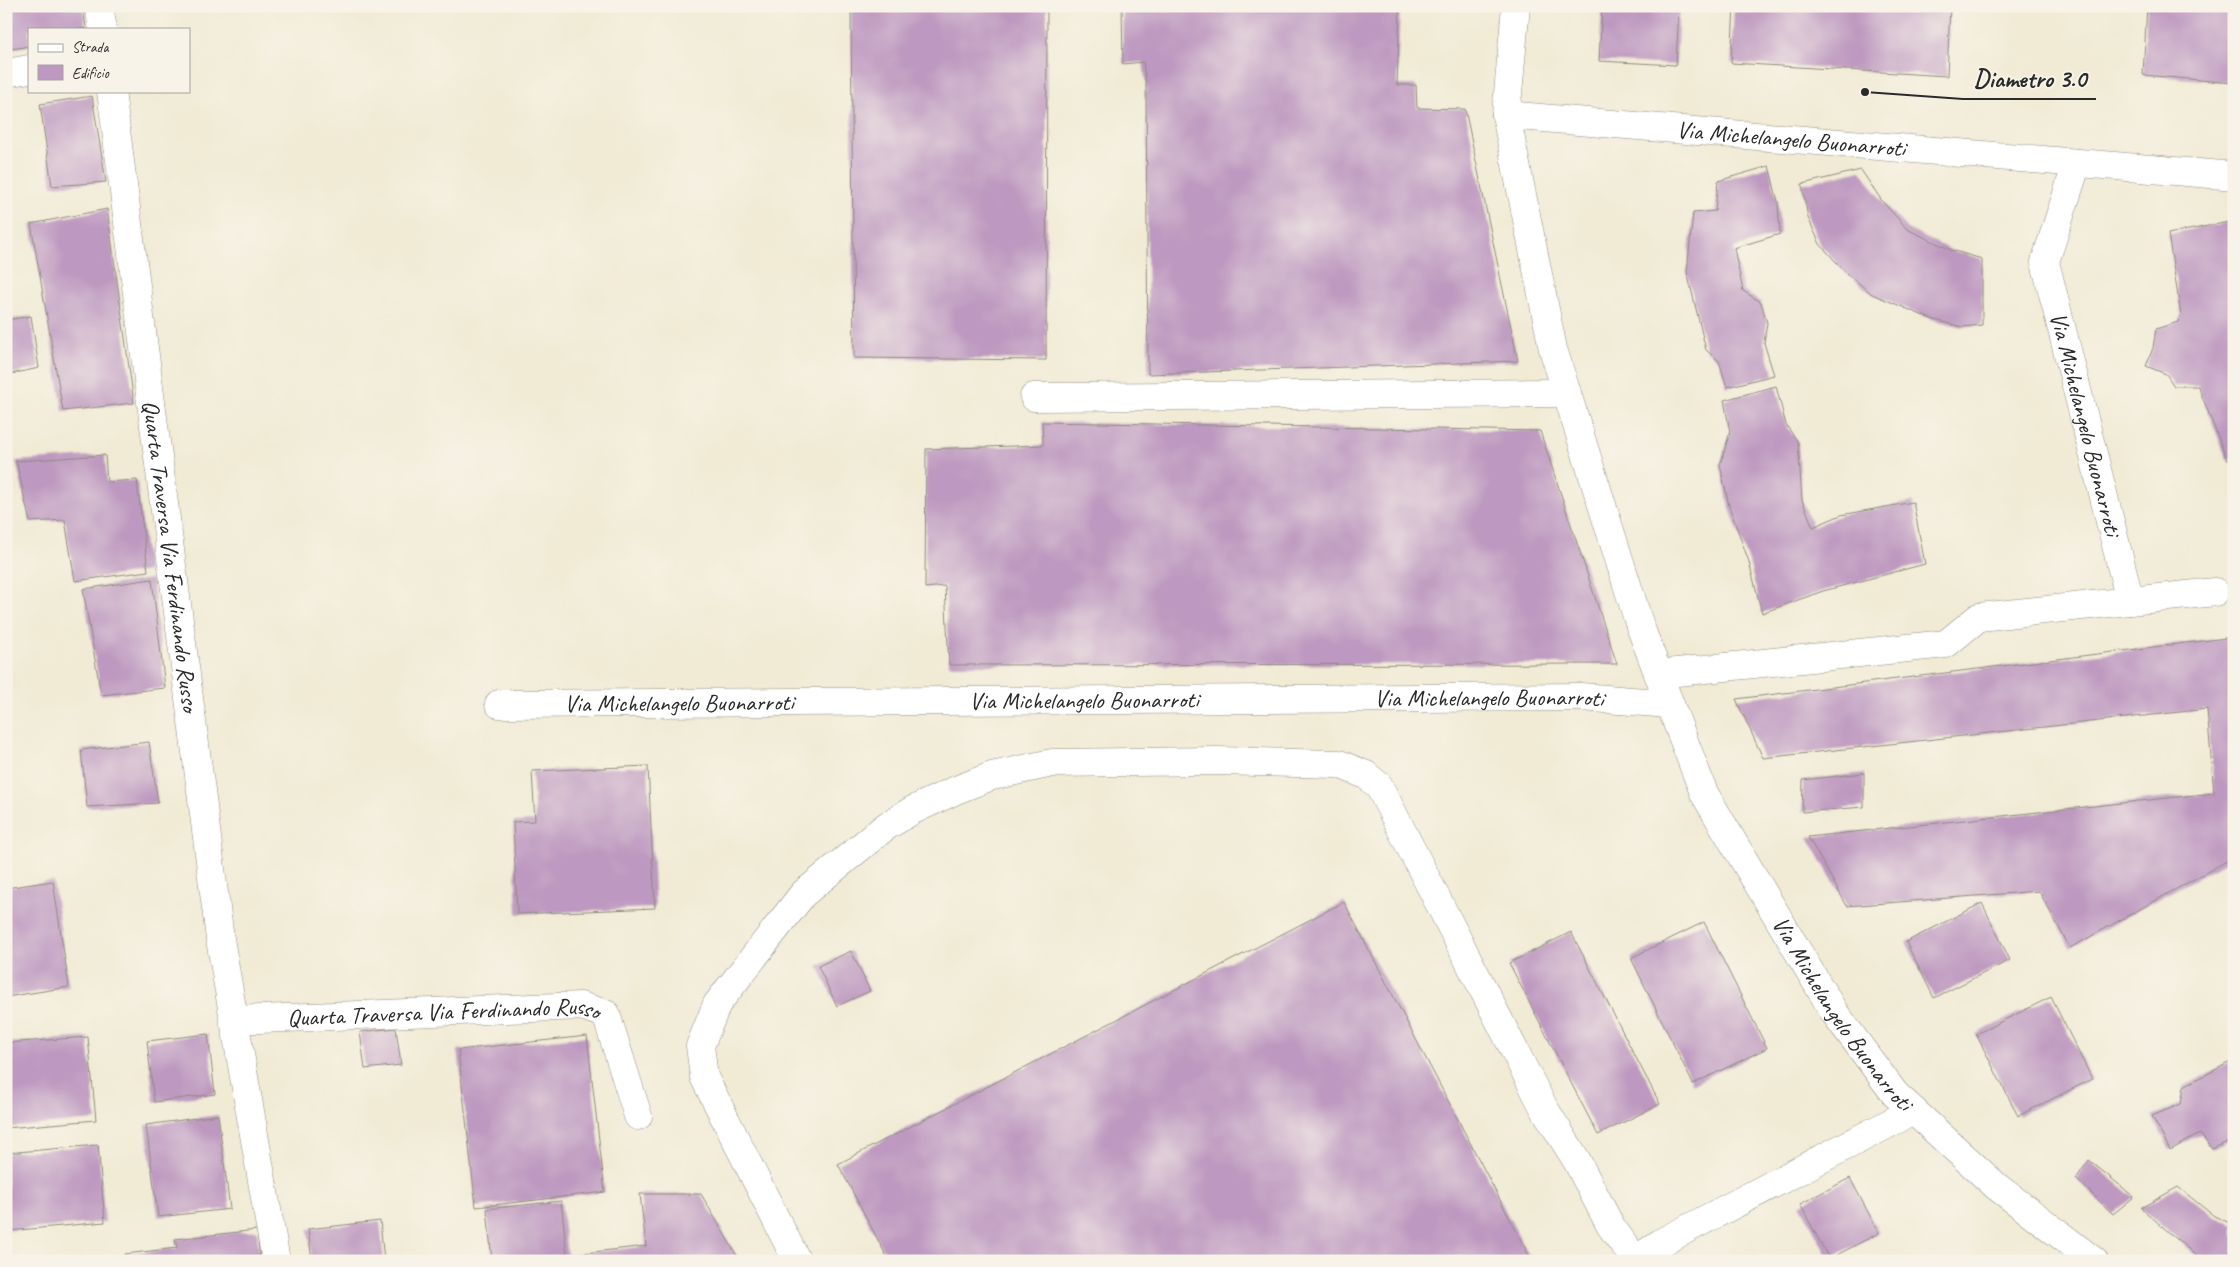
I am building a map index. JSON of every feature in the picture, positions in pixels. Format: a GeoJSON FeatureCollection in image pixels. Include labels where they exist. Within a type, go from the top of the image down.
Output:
{"type":"FeatureCollection","features":[{"type":"Feature","properties":{"kind":"street"},"geometry":{"type":"LineString","coordinates":[[99,6],[103,28]]}},
{"type":"Feature","properties":{"kind":"street","name":"Via Michelangelo Buonarroti"},"geometry":{"type":"LineString","coordinates":[[1516,6],[1506,115],[1553,349],[1640,626],[1704,793],[1834,1012],[1895,1094],[1996,1186],[2094,1261]]}},
{"type":"Feature","properties":{"kind":"street"},"geometry":{"type":"LineString","coordinates":[[6,73],[28,69]]}},
{"type":"Feature","properties":{"kind":"street","name":"Quarta Traversa Via Ferdinando Russo"},"geometry":{"type":"LineString","coordinates":[[112,92],[220,939],[276,1261]]}},
{"type":"Feature","properties":{"kind":"street","name":"Via Michelangelo Buonarroti"},"geometry":{"type":"LineString","coordinates":[[1506,115],[2234,176]]}},
{"type":"Feature","properties":{"kind":"street","name":"Via Michelangelo Buonarroti"},"geometry":{"type":"LineString","coordinates":[[2077,163],[2045,262],[2130,601]]}},
{"type":"Feature","properties":{"kind":"street"},"geometry":{"type":"LineString","coordinates":[[1034,397],[1567,393]]}},
{"type":"Feature","properties":{"kind":"street"},"geometry":{"type":"LineString","coordinates":[[1658,674],[1946,644],[1979,617],[2215,592]]}},
{"type":"Feature","properties":{"kind":"street","name":"Via Michelangelo Buonarroti"},"geometry":{"type":"LineString","coordinates":[[499,704],[1581,697],[1670,704]]}},
{"type":"Feature","properties":{"kind":"street"},"geometry":{"type":"LineString","coordinates":[[797,1261],[704,1077],[700,1046],[717,1004],[803,894],[885,827],[913,810],[992,776],[1052,763],[1217,761],[1339,764],[1366,775],[1379,786],[1544,1108],[1577,1161],[1610,1224],[1636,1260],[1662,1242],[1913,1111]]}},
{"type":"Feature","properties":{"kind":"street","name":"Quarta Traversa Via Ferdinando Russo"},"geometry":{"type":"LineString","coordinates":[[234,1020],[581,1006],[606,1014],[638,1116]]}},
{"type":"Feature","properties":{"kind":"building"},"geometry":{"type":"Polygon","coordinates":[[[6,6],[83,6],[86,28],[28,28],[28,46],[6,50],[6,6]]]}},
{"type":"Feature","properties":{"kind":"building"},"geometry":{"type":"Polygon","coordinates":[[[851,6],[1047,6],[1046,360],[854,358],[851,6]]]}},
{"type":"Feature","properties":{"kind":"building"},"geometry":{"type":"Polygon","coordinates":[[[1122,6],[1400,6],[1397,85],[1416,85],[1417,108],[1465,109],[1518,361],[1148,374],[1146,85],[1143,62],[1123,64],[1122,6]]]}},
{"type":"Feature","properties":{"kind":"building"},"geometry":{"type":"Polygon","coordinates":[[[1602,6],[1679,6],[1676,65],[1599,61],[1602,6]]]}},
{"type":"Feature","properties":{"kind":"building"},"geometry":{"type":"Polygon","coordinates":[[[1734,6],[1950,6],[1947,76],[1731,63],[1734,6]]]}},
{"type":"Feature","properties":{"kind":"building"},"geometry":{"type":"Polygon","coordinates":[[[2147,6],[2234,6],[2234,83],[2143,75],[2147,6]]]}},
{"type":"Feature","properties":{"kind":"building"},"geometry":{"type":"Polygon","coordinates":[[[92,96],[106,182],[52,186],[40,104],[92,96]]]}},
{"type":"Feature","properties":{"kind":"building"},"geometry":{"type":"Polygon","coordinates":[[[6,121],[12,160],[6,161],[6,121]]]}},
{"type":"Feature","properties":{"kind":"building"},"geometry":{"type":"Polygon","coordinates":[[[1769,166],[1778,202],[1780,234],[1734,248],[1743,291],[1761,302],[1767,323],[1764,343],[1774,375],[1727,387],[1719,361],[1706,350],[1687,272],[1693,213],[1715,211],[1718,181],[1769,166]]]}},
{"type":"Feature","properties":{"kind":"building"},"geometry":{"type":"Polygon","coordinates":[[[1861,170],[1882,201],[1907,229],[1951,250],[1982,259],[1982,325],[1962,327],[1931,319],[1872,294],[1846,273],[1820,244],[1808,218],[1802,184],[1861,170]]]}},
{"type":"Feature","properties":{"kind":"building"},"geometry":{"type":"Polygon","coordinates":[[[107,209],[134,403],[63,411],[31,224],[107,209]]]}},
{"type":"Feature","properties":{"kind":"building"},"geometry":{"type":"Polygon","coordinates":[[[2229,222],[2234,240],[2234,459],[2227,460],[2198,386],[2174,386],[2166,374],[2146,366],[2153,348],[2156,329],[2178,322],[2181,315],[2168,234],[2229,222]]]}},
{"type":"Feature","properties":{"kind":"building"},"geometry":{"type":"Polygon","coordinates":[[[31,316],[39,368],[6,375],[6,320],[31,316]]]}},
{"type":"Feature","properties":{"kind":"building"},"geometry":{"type":"Polygon","coordinates":[[[1776,386],[1786,425],[1798,442],[1802,500],[1813,527],[1841,515],[1913,502],[1925,564],[1823,591],[1762,613],[1749,562],[1729,506],[1720,465],[1730,432],[1724,400],[1776,386]]]}},
{"type":"Feature","properties":{"kind":"building"},"geometry":{"type":"Polygon","coordinates":[[[1042,422],[1540,431],[1617,664],[949,665],[945,586],[925,588],[926,449],[1043,445],[1042,422]]]}},
{"type":"Feature","properties":{"kind":"building"},"geometry":{"type":"Polygon","coordinates":[[[105,455],[107,482],[137,480],[148,571],[75,581],[65,520],[30,522],[16,461],[105,455]]]}},
{"type":"Feature","properties":{"kind":"building"},"geometry":{"type":"Polygon","coordinates":[[[152,579],[165,688],[101,695],[83,589],[152,579]]]}},
{"type":"Feature","properties":{"kind":"building"},"geometry":{"type":"Polygon","coordinates":[[[2234,637],[2234,857],[2070,948],[2039,891],[1847,906],[1808,837],[2214,793],[2207,709],[1763,758],[1736,699],[2234,637]]]}},
{"type":"Feature","properties":{"kind":"building"},"geometry":{"type":"Polygon","coordinates":[[[149,742],[158,803],[87,807],[81,750],[149,742]]]}},
{"type":"Feature","properties":{"kind":"building"},"geometry":{"type":"Polygon","coordinates":[[[648,766],[655,908],[517,914],[513,822],[535,821],[532,771],[648,766]]]}},
{"type":"Feature","properties":{"kind":"building"},"geometry":{"type":"Polygon","coordinates":[[[1864,773],[1864,807],[1802,812],[1803,780],[1864,773]]]}},
{"type":"Feature","properties":{"kind":"building"},"geometry":{"type":"Polygon","coordinates":[[[6,804],[10,829],[6,830],[6,804]]]}},
{"type":"Feature","properties":{"kind":"building"},"geometry":{"type":"Polygon","coordinates":[[[53,881],[69,987],[6,997],[6,888],[53,881]]]}},
{"type":"Feature","properties":{"kind":"building"},"geometry":{"type":"Polygon","coordinates":[[[1344,902],[1532,1261],[889,1261],[838,1164],[1344,902]]]}},
{"type":"Feature","properties":{"kind":"building"},"geometry":{"type":"Polygon","coordinates":[[[1982,903],[2010,960],[1934,998],[1906,942],[1982,903]]]}},
{"type":"Feature","properties":{"kind":"building"},"geometry":{"type":"Polygon","coordinates":[[[1704,922],[1767,1048],[1693,1084],[1631,958],[1704,922]]]}},
{"type":"Feature","properties":{"kind":"building"},"geometry":{"type":"Polygon","coordinates":[[[1571,932],[1660,1104],[1598,1135],[1509,963],[1571,932]]]}},
{"type":"Feature","properties":{"kind":"building"},"geometry":{"type":"Polygon","coordinates":[[[851,951],[870,991],[837,1006],[818,966],[851,951]]]}},
{"type":"Feature","properties":{"kind":"building"},"geometry":{"type":"Polygon","coordinates":[[[2051,997],[2092,1079],[2018,1116],[1976,1034],[2051,997]]]}},
{"type":"Feature","properties":{"kind":"building"},"geometry":{"type":"Polygon","coordinates":[[[396,1028],[401,1065],[365,1069],[360,1032],[396,1028]]]}},
{"type":"Feature","properties":{"kind":"building"},"geometry":{"type":"Polygon","coordinates":[[[208,1034],[215,1094],[154,1102],[147,1041],[208,1034]]]}},
{"type":"Feature","properties":{"kind":"building"},"geometry":{"type":"Polygon","coordinates":[[[587,1036],[605,1192],[476,1207],[458,1050],[587,1036]]]}},
{"type":"Feature","properties":{"kind":"building"},"geometry":{"type":"Polygon","coordinates":[[[88,1037],[96,1120],[6,1128],[6,1043],[88,1037]]]}},
{"type":"Feature","properties":{"kind":"building"},"geometry":{"type":"Polygon","coordinates":[[[2234,1060],[2234,1139],[2212,1149],[2200,1134],[2170,1150],[2152,1116],[2181,1104],[2184,1086],[2234,1060]]]}},
{"type":"Feature","properties":{"kind":"building"},"geometry":{"type":"Polygon","coordinates":[[[218,1115],[230,1209],[158,1217],[146,1125],[218,1115]]]}},
{"type":"Feature","properties":{"kind":"building"},"geometry":{"type":"Polygon","coordinates":[[[98,1145],[105,1222],[8,1231],[6,1153],[98,1145]]]}},
{"type":"Feature","properties":{"kind":"building"},"geometry":{"type":"Polygon","coordinates":[[[2089,1160],[2134,1197],[2113,1214],[2076,1179],[2089,1160]]]}},
{"type":"Feature","properties":{"kind":"building"},"geometry":{"type":"Polygon","coordinates":[[[1850,1178],[1879,1233],[1829,1259],[1800,1204],[1850,1178]]]}},
{"type":"Feature","properties":{"kind":"building"},"geometry":{"type":"Polygon","coordinates":[[[2178,1187],[2214,1216],[2234,1225],[2234,1261],[2202,1261],[2141,1208],[2178,1187]]]}},
{"type":"Feature","properties":{"kind":"building"},"geometry":{"type":"Polygon","coordinates":[[[640,1194],[701,1194],[740,1261],[492,1261],[487,1209],[561,1201],[567,1255],[646,1246],[640,1194]]]}},
{"type":"Feature","properties":{"kind":"building"},"geometry":{"type":"Polygon","coordinates":[[[380,1221],[384,1261],[312,1261],[308,1229],[380,1221]]]}},
{"type":"Feature","properties":{"kind":"building"},"geometry":{"type":"Polygon","coordinates":[[[257,1230],[260,1261],[126,1261],[125,1254],[177,1248],[175,1239],[257,1230]]]}},
{"type":"Feature","properties":{"kind":"place","name":"Diametro 3.0"},"geometry":{"type":"Point","coordinates":[1865,92]}}]}
